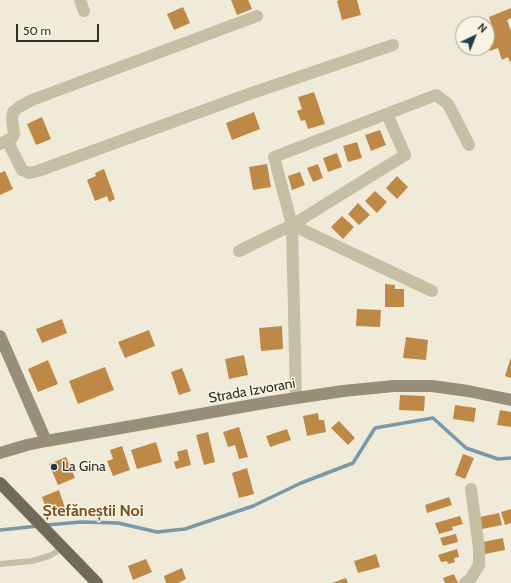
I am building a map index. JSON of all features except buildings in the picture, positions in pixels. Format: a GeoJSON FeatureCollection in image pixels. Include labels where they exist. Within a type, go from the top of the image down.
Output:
{"type":"FeatureCollection","features":[{"type":"Feature","properties":{"kind":"main road"},"geometry":{"type":"LineString","coordinates":[[0,483],[97,583]]}},
{"type":"Feature","properties":{"kind":"street"},"geometry":{"type":"LineString","coordinates":[[257,16],[32,100],[13,112],[12,119],[14,134],[12,138],[3,142],[22,170],[29,173],[38,171],[249,94],[393,45]]}},
{"type":"Feature","properties":{"kind":"street"},"geometry":{"type":"LineString","coordinates":[[296,398],[292,225],[274,157],[436,95],[448,104],[469,145]]}},
{"type":"Feature","properties":{"kind":"street"},"geometry":{"type":"LineString","coordinates":[[239,251],[292,225],[405,155],[387,114]]}},
{"type":"Feature","properties":{"kind":"street"},"geometry":{"type":"LineString","coordinates":[[292,225],[432,291]]}},
{"type":"Feature","properties":{"kind":"street"},"geometry":{"type":"LineString","coordinates":[[0,336],[46,441]]}},
{"type":"Feature","properties":{"kind":"street","name":"Strada Izvorani"},"geometry":{"type":"LineString","coordinates":[[0,453],[46,441],[343,391],[394,386],[432,386],[468,391],[511,400]]}},
{"type":"Feature","properties":{"kind":"street"},"geometry":{"type":"LineString","coordinates":[[465,583],[471,578],[479,565],[479,548],[471,489]]}},
{"type":"Feature","properties":{"kind":"lane"},"geometry":{"type":"LineString","coordinates":[[0,564],[32,561],[49,556],[63,548]]}},
{"type":"Feature","properties":{"kind":"waterway"},"geometry":{"type":"LineString","coordinates":[[46,525],[81,522],[118,523],[157,532],[185,529],[253,506],[301,483],[353,463],[375,428],[433,418],[466,448],[498,459],[511,458]]}},
{"type":"Feature","properties":{"kind":"waterway"},"geometry":{"type":"LineString","coordinates":[[0,530],[38,526]]}},
{"type":"Feature","properties":{"kind":"place","name":"La Gina"},"geometry":{"type":"Point","coordinates":[54,467]}},
{"type":"Feature","properties":{"kind":"district","name":"Ștefăneștii Noi"},"geometry":{"type":"Point","coordinates":[93,511]}}]}
